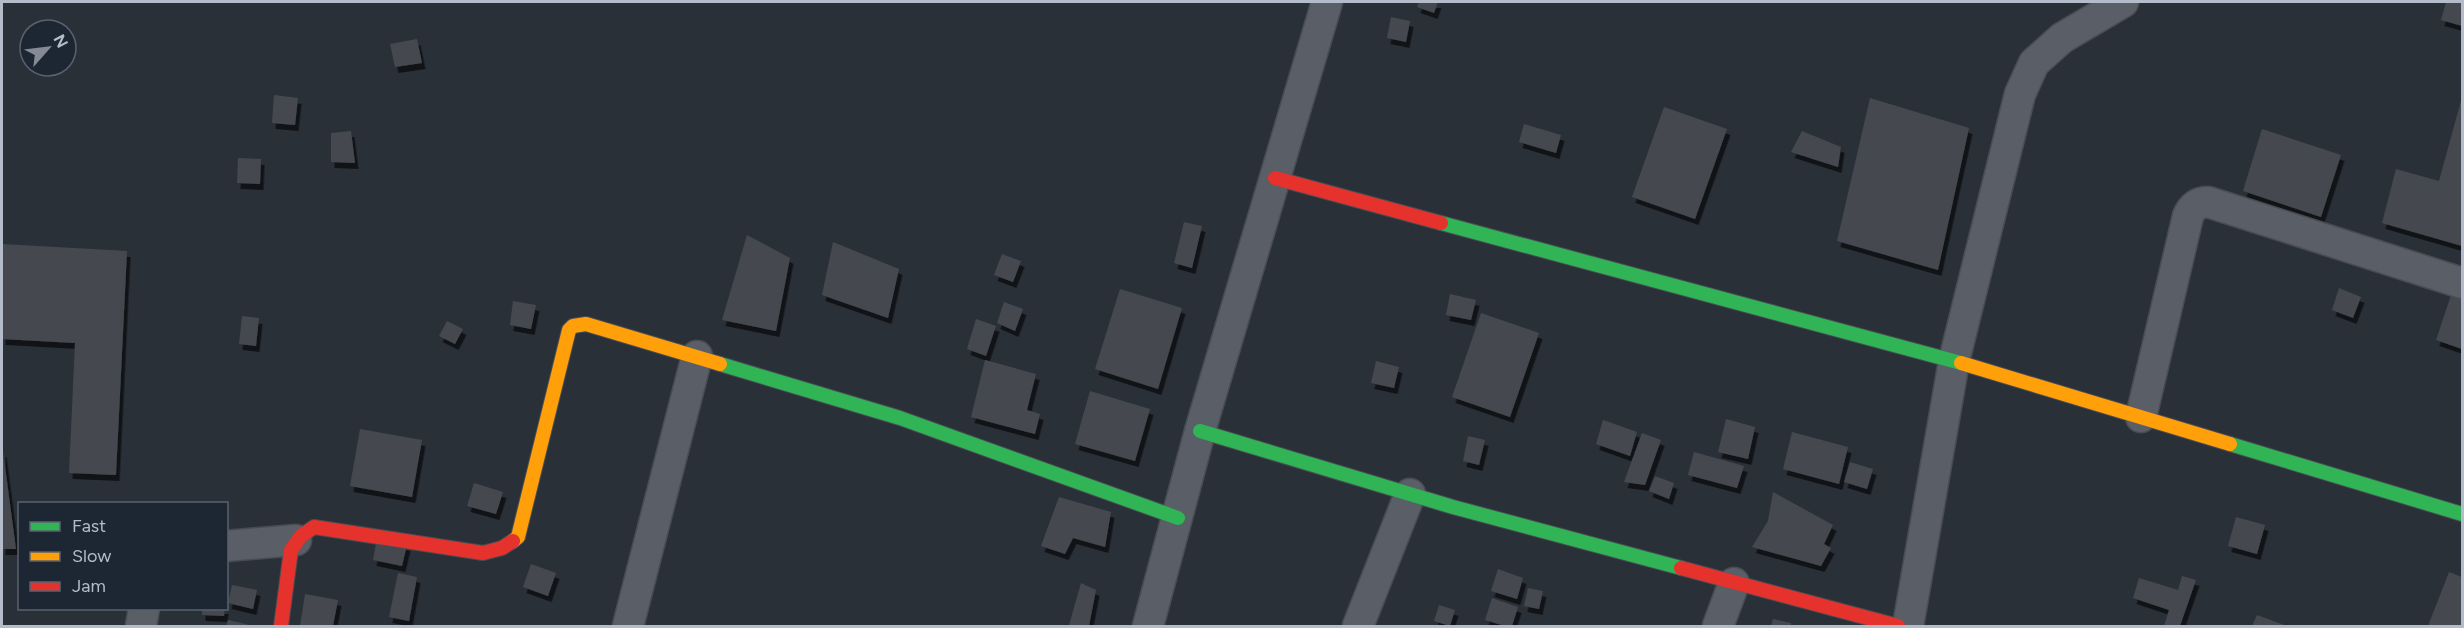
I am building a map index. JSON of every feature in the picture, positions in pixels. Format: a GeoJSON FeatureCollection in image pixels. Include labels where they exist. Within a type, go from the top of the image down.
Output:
{"type":"FeatureCollection","features":[{"type":"Feature","properties":{"kind":"street"},"geometry":{"type":"LineString","coordinates":[[1148,627],[1200,431],[1328,2]]}},
{"type":"Feature","properties":{"kind":"street"},"geometry":{"type":"LineString","coordinates":[[1908,627],[1954,361],[2020,94],[2034,63],[2062,38],[2123,2]]}},
{"type":"Feature","properties":{"kind":"street"},"geometry":{"type":"LineString","coordinates":[[1275,178],[1954,361],[2463,514]]}},
{"type":"Feature","properties":{"kind":"street"},"geometry":{"type":"LineString","coordinates":[[2141,417],[2188,216],[2191,209],[2200,202],[2208,202],[2463,283]]}},
{"type":"Feature","properties":{"kind":"street"},"geometry":{"type":"LineString","coordinates":[[282,627],[291,550],[296,540],[305,531],[314,527],[483,553],[498,550],[518,537],[569,330],[573,326],[586,324],[900,418],[1178,518]]}},
{"type":"Feature","properties":{"kind":"street"},"geometry":{"type":"LineString","coordinates":[[628,627],[697,356]]}},
{"type":"Feature","properties":{"kind":"street"},"geometry":{"type":"LineString","coordinates":[[1200,431],[1410,494],[1898,627]]}},
{"type":"Feature","properties":{"kind":"street"},"geometry":{"type":"LineString","coordinates":[[1358,627],[1410,494]]}},
{"type":"Feature","properties":{"kind":"street"},"geometry":{"type":"LineString","coordinates":[[228,546],[296,540]]}},
{"type":"Feature","properties":{"kind":"street"},"geometry":{"type":"LineString","coordinates":[[1718,627],[1734,583]]}},
{"type":"Feature","properties":{"kind":"street"},"geometry":{"type":"LineString","coordinates":[[141,627],[144,610]]}},
{"type":"Feature","properties":{"kind":"building"},"geometry":{"type":"Polygon","coordinates":[[[1419,2],[1438,2],[1434,13],[1417,7],[1419,2]]]}},
{"type":"Feature","properties":{"kind":"building"},"geometry":{"type":"Polygon","coordinates":[[[2446,2],[2462,2],[2462,26],[2441,20],[2446,2]]]}},
{"type":"Feature","properties":{"kind":"building"},"geometry":{"type":"Polygon","coordinates":[[[1391,17],[1410,21],[1406,42],[1387,38],[1391,17]]]}},
{"type":"Feature","properties":{"kind":"building"},"geometry":{"type":"Polygon","coordinates":[[[417,39],[422,63],[395,67],[390,44],[417,39]]]}},
{"type":"Feature","properties":{"kind":"building"},"geometry":{"type":"Polygon","coordinates":[[[274,95],[298,98],[295,125],[272,123],[274,95]]]}},
{"type":"Feature","properties":{"kind":"building"},"geometry":{"type":"Polygon","coordinates":[[[2462,97],[2462,246],[2382,223],[2396,169],[2439,181],[2462,97]]]}},
{"type":"Feature","properties":{"kind":"building"},"geometry":{"type":"Polygon","coordinates":[[[1870,98],[1969,128],[1938,270],[1837,241],[1870,98]]]}},
{"type":"Feature","properties":{"kind":"building"},"geometry":{"type":"Polygon","coordinates":[[[1664,107],[1727,129],[1695,219],[1632,197],[1664,107]]]}},
{"type":"Feature","properties":{"kind":"building"},"geometry":{"type":"Polygon","coordinates":[[[1524,124],[1561,135],[1556,153],[1519,142],[1524,124]]]}},
{"type":"Feature","properties":{"kind":"building"},"geometry":{"type":"Polygon","coordinates":[[[2262,129],[2341,155],[2321,217],[2243,191],[2262,129]]]}},
{"type":"Feature","properties":{"kind":"building"},"geometry":{"type":"Polygon","coordinates":[[[351,131],[355,163],[331,162],[331,133],[351,131]]]}},
{"type":"Feature","properties":{"kind":"building"},"geometry":{"type":"Polygon","coordinates":[[[1802,131],[1841,147],[1838,167],[1791,152],[1802,131]]]}},
{"type":"Feature","properties":{"kind":"building"},"geometry":{"type":"Polygon","coordinates":[[[238,158],[261,159],[260,184],[237,183],[238,158]]]}},
{"type":"Feature","properties":{"kind":"building"},"geometry":{"type":"Polygon","coordinates":[[[1184,222],[1202,226],[1192,268],[1174,263],[1184,222]]]}},
{"type":"Feature","properties":{"kind":"building"},"geometry":{"type":"Polygon","coordinates":[[[747,235],[790,258],[776,331],[722,320],[747,235]]]}},
{"type":"Feature","properties":{"kind":"building"},"geometry":{"type":"Polygon","coordinates":[[[833,242],[899,269],[888,318],[822,295],[833,242]]]}},
{"type":"Feature","properties":{"kind":"building"},"geometry":{"type":"Polygon","coordinates":[[[2,244],[127,251],[116,475],[69,473],[75,343],[2,339],[2,244]]]}},
{"type":"Feature","properties":{"kind":"building"},"geometry":{"type":"Polygon","coordinates":[[[1002,254],[1021,261],[1013,282],[994,275],[1002,254]]]}},
{"type":"Feature","properties":{"kind":"building"},"geometry":{"type":"Polygon","coordinates":[[[2339,288],[2361,297],[2353,318],[2332,310],[2339,288]]]}},
{"type":"Feature","properties":{"kind":"building"},"geometry":{"type":"Polygon","coordinates":[[[1120,289],[1182,308],[1158,389],[1095,369],[1120,289]]]}},
{"type":"Feature","properties":{"kind":"building"},"geometry":{"type":"Polygon","coordinates":[[[2453,289],[2462,292],[2462,349],[2436,340],[2453,289]]]}},
{"type":"Feature","properties":{"kind":"building"},"geometry":{"type":"Polygon","coordinates":[[[1450,294],[1476,300],[1471,320],[1446,315],[1450,294]]]}},
{"type":"Feature","properties":{"kind":"building"},"geometry":{"type":"Polygon","coordinates":[[[513,301],[536,305],[531,329],[510,325],[513,301]]]}},
{"type":"Feature","properties":{"kind":"building"},"geometry":{"type":"Polygon","coordinates":[[[1004,302],[1023,309],[1015,331],[997,323],[1004,302]]]}},
{"type":"Feature","properties":{"kind":"building"},"geometry":{"type":"Polygon","coordinates":[[[1481,313],[1539,333],[1510,417],[1452,397],[1481,313]]]}},
{"type":"Feature","properties":{"kind":"building"},"geometry":{"type":"Polygon","coordinates":[[[242,316],[259,318],[256,346],[239,344],[242,316]]]}},
{"type":"Feature","properties":{"kind":"building"},"geometry":{"type":"Polygon","coordinates":[[[976,319],[996,326],[986,356],[967,349],[976,319]]]}},
{"type":"Feature","properties":{"kind":"building"},"geometry":{"type":"Polygon","coordinates":[[[447,321],[463,329],[455,344],[439,336],[447,321]]]}},
{"type":"Feature","properties":{"kind":"building"},"geometry":{"type":"Polygon","coordinates":[[[985,360],[1036,374],[1027,410],[1040,414],[1035,434],[971,417],[985,360]]]}},
{"type":"Feature","properties":{"kind":"building"},"geometry":{"type":"Polygon","coordinates":[[[1376,361],[1399,367],[1394,388],[1371,383],[1376,361]]]}},
{"type":"Feature","properties":{"kind":"building"},"geometry":{"type":"Polygon","coordinates":[[[1090,391],[1150,409],[1135,461],[1075,444],[1090,391]]]}},
{"type":"Feature","properties":{"kind":"building"},"geometry":{"type":"Polygon","coordinates":[[[1726,419],[1755,427],[1748,459],[1718,452],[1726,419]]]}},
{"type":"Feature","properties":{"kind":"building"},"geometry":{"type":"Polygon","coordinates":[[[1603,420],[1637,432],[1630,456],[1596,444],[1603,420]]]}},
{"type":"Feature","properties":{"kind":"building"},"geometry":{"type":"Polygon","coordinates":[[[360,429],[422,440],[412,497],[350,486],[360,429]]]}},
{"type":"Feature","properties":{"kind":"building"},"geometry":{"type":"Polygon","coordinates":[[[1792,432],[1848,447],[1839,484],[1783,469],[1792,432]]]}},
{"type":"Feature","properties":{"kind":"building"},"geometry":{"type":"Polygon","coordinates":[[[1642,433],[1661,440],[1645,485],[1624,482],[1642,433]]]}},
{"type":"Feature","properties":{"kind":"building"},"geometry":{"type":"Polygon","coordinates":[[[1468,436],[1485,440],[1479,465],[1463,461],[1468,436]]]}},
{"type":"Feature","properties":{"kind":"building"},"geometry":{"type":"Polygon","coordinates":[[[3,451],[16,549],[2,549],[3,451]]]}},
{"type":"Feature","properties":{"kind":"building"},"geometry":{"type":"Polygon","coordinates":[[[1694,452],[1744,466],[1737,488],[1688,475],[1694,452]]]}},
{"type":"Feature","properties":{"kind":"building"},"geometry":{"type":"Polygon","coordinates":[[[1850,462],[1873,469],[1867,489],[1844,482],[1850,462]]]}},
{"type":"Feature","properties":{"kind":"building"},"geometry":{"type":"Polygon","coordinates":[[[1655,476],[1674,483],[1669,499],[1649,491],[1655,476]]]}},
{"type":"Feature","properties":{"kind":"building"},"geometry":{"type":"Polygon","coordinates":[[[474,483],[503,492],[496,514],[467,506],[474,483]]]}},
{"type":"Feature","properties":{"kind":"building"},"geometry":{"type":"Polygon","coordinates":[[[1773,492],[1833,525],[1824,544],[1831,548],[1821,566],[1752,547],[1768,521],[1773,492]]]}},
{"type":"Feature","properties":{"kind":"building"},"geometry":{"type":"Polygon","coordinates":[[[1059,497],[1111,512],[1105,547],[1073,538],[1065,554],[1041,546],[1059,497]]]}},
{"type":"Feature","properties":{"kind":"building"},"geometry":{"type":"Polygon","coordinates":[[[2236,517],[2265,525],[2257,554],[2228,546],[2236,517]]]}},
{"type":"Feature","properties":{"kind":"building"},"geometry":{"type":"Polygon","coordinates":[[[377,538],[407,545],[402,566],[373,560],[377,538]]]}},
{"type":"Feature","properties":{"kind":"building"},"geometry":{"type":"Polygon","coordinates":[[[531,564],[556,573],[548,596],[523,587],[531,564]]]}},
{"type":"Feature","properties":{"kind":"building"},"geometry":{"type":"Polygon","coordinates":[[[1498,569],[1523,578],[1517,599],[1491,591],[1498,569]]]}},
{"type":"Feature","properties":{"kind":"building"},"geometry":{"type":"Polygon","coordinates":[[[2449,572],[2462,577],[2462,626],[2428,626],[2449,572]]]}},
{"type":"Feature","properties":{"kind":"building"},"geometry":{"type":"Polygon","coordinates":[[[398,573],[417,577],[409,621],[389,617],[398,573]]]}},
{"type":"Feature","properties":{"kind":"building"},"geometry":{"type":"Polygon","coordinates":[[[2182,576],[2196,580],[2180,626],[2164,626],[2169,610],[2133,598],[2139,578],[2178,590],[2182,576]]]}},
{"type":"Feature","properties":{"kind":"building"},"geometry":{"type":"Polygon","coordinates":[[[1081,583],[1096,590],[1089,626],[1072,626],[1069,625],[1081,583]]]}},
{"type":"Feature","properties":{"kind":"building"},"geometry":{"type":"Polygon","coordinates":[[[232,585],[257,590],[253,609],[228,603],[232,585]]]}},
{"type":"Feature","properties":{"kind":"building"},"geometry":{"type":"Polygon","coordinates":[[[1528,588],[1543,591],[1539,609],[1524,606],[1528,588]]]}},
{"type":"Feature","properties":{"kind":"building"},"geometry":{"type":"Polygon","coordinates":[[[305,594],[338,600],[333,626],[300,626],[305,594]]]}},
{"type":"Feature","properties":{"kind":"building"},"geometry":{"type":"Polygon","coordinates":[[[1492,598],[1518,607],[1512,626],[1485,620],[1492,598]]]}},
{"type":"Feature","properties":{"kind":"building"},"geometry":{"type":"Polygon","coordinates":[[[1439,605],[1455,610],[1450,626],[1434,621],[1439,605]]]}},
{"type":"Feature","properties":{"kind":"building"},"geometry":{"type":"Polygon","coordinates":[[[202,610],[225,610],[224,616],[202,615],[202,610]]]}},
{"type":"Feature","properties":{"kind":"building"},"geometry":{"type":"Polygon","coordinates":[[[2257,615],[2287,626],[2252,626],[2257,615]]]}},
{"type":"Feature","properties":{"kind":"building"},"geometry":{"type":"Polygon","coordinates":[[[1773,619],[1791,623],[1791,626],[1771,626],[1773,619]]]}},
{"type":"Feature","properties":{"kind":"building"},"geometry":{"type":"Polygon","coordinates":[[[228,620],[254,626],[226,626],[228,620]]]}},
{"type":"Feature","properties":{"kind":"traffic: fast"},"geometry":{"type":"LineString","coordinates":[[1441,223],[1961,363]]}},
{"type":"Feature","properties":{"kind":"traffic: fast"},"geometry":{"type":"LineString","coordinates":[[720,364],[900,418],[1178,518]]}},
{"type":"Feature","properties":{"kind":"traffic: fast"},"geometry":{"type":"LineString","coordinates":[[1200,431],[1453,507],[1681,568]]}},
{"type":"Feature","properties":{"kind":"traffic: fast"},"geometry":{"type":"LineString","coordinates":[[2230,444],[2462,514]]}},
{"type":"Feature","properties":{"kind":"traffic: slow"},"geometry":{"type":"LineString","coordinates":[[513,541],[518,537],[569,330],[573,326],[586,324],[720,364]]}},
{"type":"Feature","properties":{"kind":"traffic: slow"},"geometry":{"type":"LineString","coordinates":[[1961,363],[2230,444]]}},
{"type":"Feature","properties":{"kind":"traffic: jam"},"geometry":{"type":"LineString","coordinates":[[1275,178],[1441,223]]}},
{"type":"Feature","properties":{"kind":"traffic: jam"},"geometry":{"type":"LineString","coordinates":[[281,626],[291,550],[301,536],[314,527],[483,553],[502,548],[513,541]]}},
{"type":"Feature","properties":{"kind":"traffic: jam"},"geometry":{"type":"LineString","coordinates":[[1681,568],[1898,626]]}}]}
